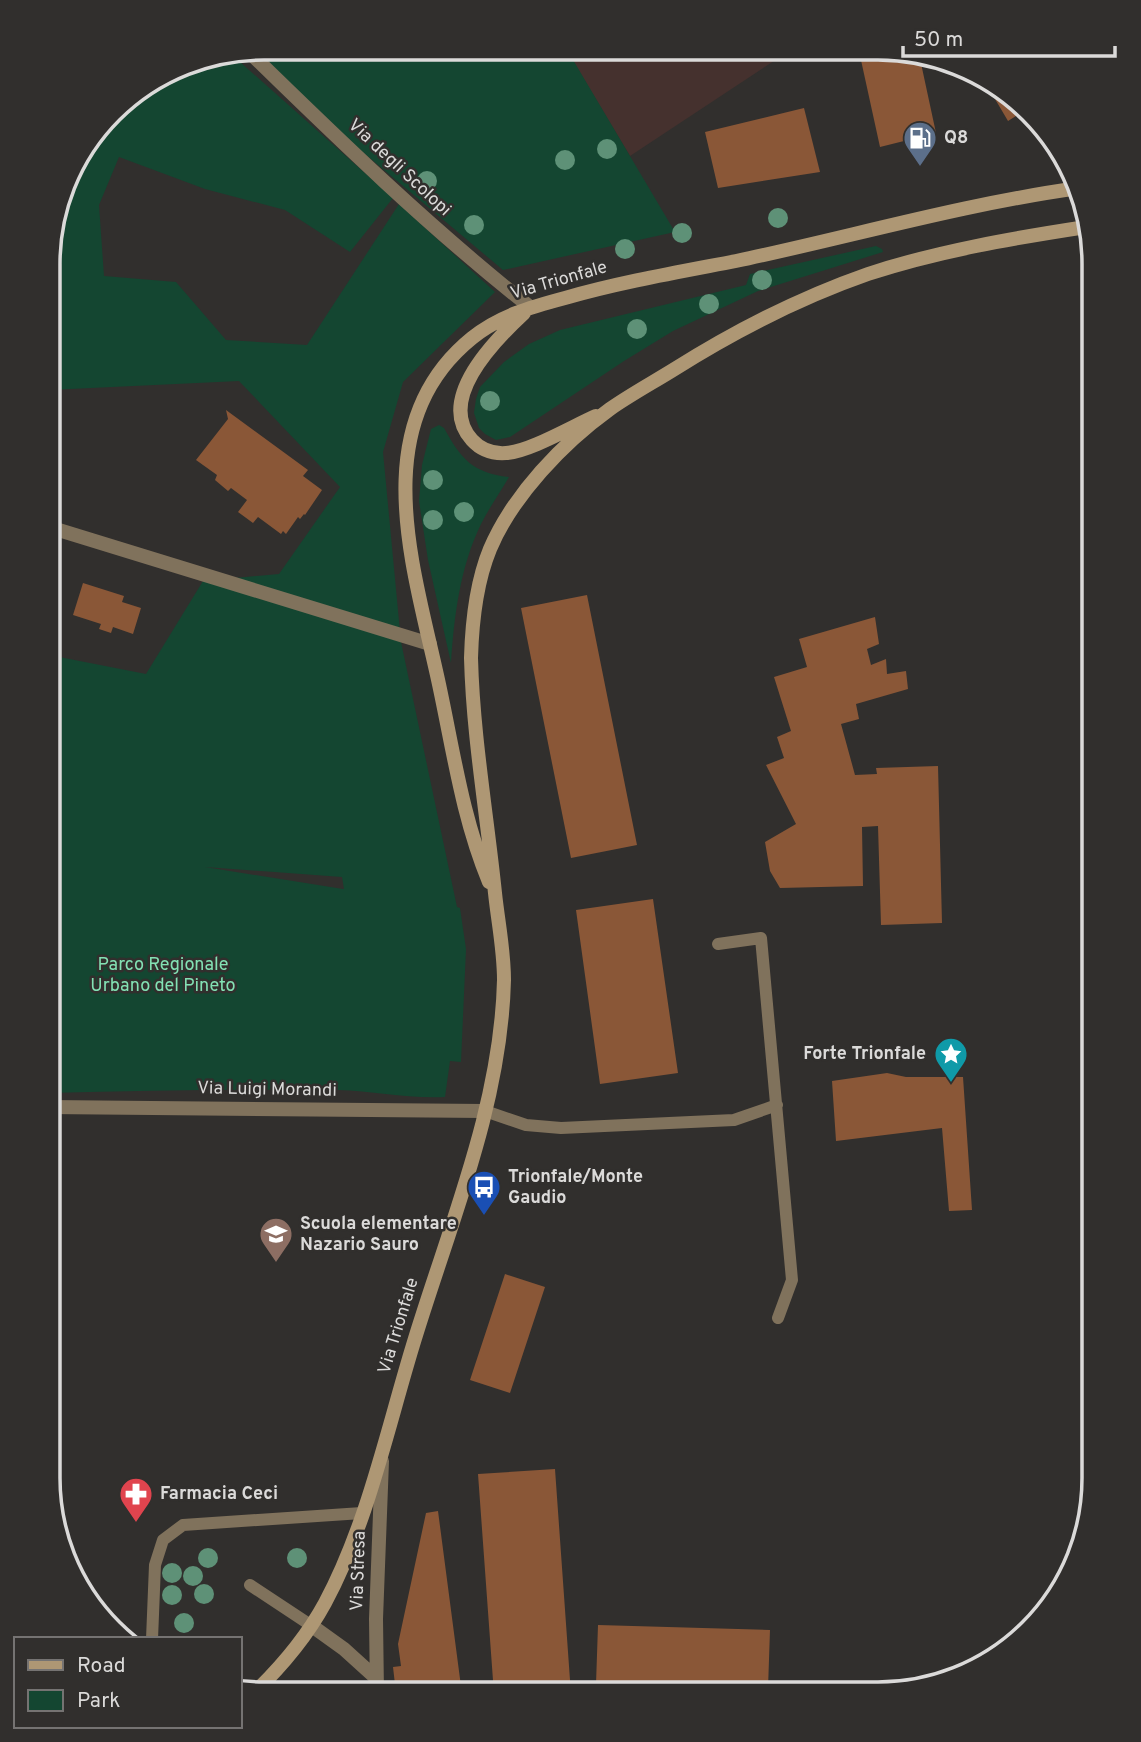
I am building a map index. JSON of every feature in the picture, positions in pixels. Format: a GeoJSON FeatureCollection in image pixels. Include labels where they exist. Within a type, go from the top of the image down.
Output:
{"type":"FeatureCollection","features":[{"type":"Feature","properties":{"kind":"main road","name":"Via Trionfale"},"geometry":{"type":"LineString","coordinates":[[496,899],[466,820],[409,544],[404,494],[406,463],[415,420],[424,396],[434,380],[462,347],[496,322],[530,307],[633,281],[1068,190]]}},
{"type":"Feature","properties":{"kind":"main road","name":"Via Trionfale"},"geometry":{"type":"LineString","coordinates":[[265,1682],[285,1662],[312,1626],[338,1574],[362,1513],[485,1111],[503,1000],[503,955],[471,676],[473,627],[481,580],[490,549],[523,495],[555,458],[610,410],[732,335],[789,305],[835,286],[917,260],[1078,228]]}},
{"type":"Feature","properties":{"kind":"main road"},"geometry":{"type":"LineString","coordinates":[[530,307],[493,343],[468,383],[460,406],[460,416],[467,434],[485,450],[506,453],[527,447],[610,410]]}},
{"type":"Feature","properties":{"kind":"street","name":"Via degli Scolopi"},"geometry":{"type":"LineString","coordinates":[[257,60],[332,133],[470,259],[530,307]]}},
{"type":"Feature","properties":{"kind":"street"},"geometry":{"type":"LineString","coordinates":[[60,530],[430,644]]}},
{"type":"Feature","properties":{"kind":"street","name":"Via Luigi Morandi"},"geometry":{"type":"LineString","coordinates":[[60,1108],[485,1111]]}},
{"type":"Feature","properties":{"kind":"street","name":"Via Stresa"},"geometry":{"type":"LineString","coordinates":[[377,1682],[382,1449]]}},
{"type":"Feature","properties":{"kind":"street"},"geometry":{"type":"LineString","coordinates":[[312,1626],[344,1649],[373,1682]]}},
{"type":"Feature","properties":{"kind":"lane"},"geometry":{"type":"LineString","coordinates":[[718,944],[761,938],[792,1280],[778,1318]]}},
{"type":"Feature","properties":{"kind":"lane"},"geometry":{"type":"LineString","coordinates":[[485,1111],[526,1125],[561,1128],[734,1120],[777,1105]]}},
{"type":"Feature","properties":{"kind":"lane"},"geometry":{"type":"LineString","coordinates":[[152,1637],[155,1565],[163,1541],[183,1524],[362,1513]]}},
{"type":"Feature","properties":{"kind":"lane"},"geometry":{"type":"LineString","coordinates":[[250,1585],[312,1626]]}},
{"type":"Feature","properties":{"kind":"shaded area"},"geometry":{"type":"Polygon","coordinates":[[[572,60],[775,60],[630,156],[572,60]]]}},
{"type":"Feature","properties":{"kind":"green space"},"geometry":{"type":"Polygon","coordinates":[[[266,60],[573,60],[675,232],[503,270],[340,133],[266,60]]]}},
{"type":"Feature","properties":{"kind":"green space","name":"Parco Regionale Urbano del Pineto"},"geometry":{"type":"Polygon","coordinates":[[[239,61],[393,198],[350,252],[285,210],[205,189],[119,157],[99,205],[104,276],[176,282],[226,340],[307,345],[399,204],[495,292],[403,382],[383,452],[401,642],[457,907],[460,908],[466,949],[461,1062],[450,1061],[445,1097],[338,1090],[60,1093],[60,657],[146,674],[203,581],[279,574],[340,487],[239,381],[60,389],[61,237],[70,198],[87,162],[110,129],[150,94],[186,75],[211,66],[239,61]],[[205,867],[344,889],[342,877],[205,867]]]}},
{"type":"Feature","properties":{"kind":"green space"},"geometry":{"type":"Polygon","coordinates":[[[876,246],[883,252],[758,291],[673,331],[510,437],[496,440],[479,428],[474,413],[480,387],[504,362],[529,344],[560,330],[746,285],[750,274],[876,246]]]}},
{"type":"Feature","properties":{"kind":"green space"},"geometry":{"type":"Polygon","coordinates":[[[439,425],[469,463],[486,472],[509,477],[481,524],[468,557],[456,610],[451,663],[428,560],[419,501],[422,465],[431,429],[439,425]]]}},
{"type":"Feature","properties":{"kind":"building"},"geometry":{"type":"Polygon","coordinates":[[[861,60],[921,64],[936,133],[880,147],[861,60]]]}},
{"type":"Feature","properties":{"kind":"building"},"geometry":{"type":"Polygon","coordinates":[[[994,96],[1017,115],[1008,121],[994,96]]]}},
{"type":"Feature","properties":{"kind":"building"},"geometry":{"type":"Polygon","coordinates":[[[804,108],[820,172],[718,188],[705,132],[804,108]]]}},
{"type":"Feature","properties":{"kind":"building"},"geometry":{"type":"Polygon","coordinates":[[[226,410],[308,470],[303,476],[322,490],[305,515],[300,519],[298,517],[286,534],[283,531],[281,534],[258,517],[253,523],[238,512],[247,500],[231,488],[228,491],[215,480],[217,475],[196,460],[228,419],[226,410]]]}},
{"type":"Feature","properties":{"kind":"building"},"geometry":{"type":"Polygon","coordinates":[[[83,583],[124,596],[122,602],[141,608],[133,634],[113,627],[111,633],[99,629],[101,624],[73,615],[83,583]]]}},
{"type":"Feature","properties":{"kind":"building"},"geometry":{"type":"Polygon","coordinates":[[[587,595],[637,845],[571,858],[521,608],[587,595]]]}},
{"type":"Feature","properties":{"kind":"building"},"geometry":{"type":"Polygon","coordinates":[[[875,617],[879,644],[867,649],[871,665],[886,659],[887,674],[906,671],[908,689],[856,704],[859,719],[841,724],[855,775],[877,774],[876,768],[938,766],[942,923],[881,925],[878,826],[862,827],[863,886],[780,888],[770,871],[765,842],[796,824],[766,765],[784,758],[777,737],[791,731],[774,677],[807,667],[799,639],[875,617]]]}},
{"type":"Feature","properties":{"kind":"building"},"geometry":{"type":"Polygon","coordinates":[[[653,899],[678,1073],[600,1084],[576,910],[653,899]]]}},
{"type":"Feature","properties":{"kind":"building"},"geometry":{"type":"Polygon","coordinates":[[[887,1073],[906,1077],[963,1077],[972,1210],[949,1211],[942,1128],[836,1141],[832,1081],[887,1073]]]}},
{"type":"Feature","properties":{"kind":"building"},"geometry":{"type":"Polygon","coordinates":[[[505,1274],[545,1287],[510,1393],[470,1380],[505,1274]]]}},
{"type":"Feature","properties":{"kind":"building"},"geometry":{"type":"Polygon","coordinates":[[[555,1469],[570,1682],[493,1682],[478,1474],[555,1469]]]}},
{"type":"Feature","properties":{"kind":"building"},"geometry":{"type":"Polygon","coordinates":[[[438,1511],[460,1682],[395,1682],[393,1667],[401,1666],[398,1644],[426,1513],[438,1511]]]}},
{"type":"Feature","properties":{"kind":"building"},"geometry":{"type":"Polygon","coordinates":[[[598,1625],[770,1630],[768,1682],[596,1682],[598,1625]]]}},
{"type":"Feature","properties":{"kind":"place","name":"Q8"},"geometry":{"type":"Point","coordinates":[920,168]}},
{"type":"Feature","properties":{"kind":"place","name":"Forte Trionfale"},"geometry":{"type":"Point","coordinates":[951,1084]}},
{"type":"Feature","properties":{"kind":"place","name":"Trionfale/Monte Gaudio"},"geometry":{"type":"Point","coordinates":[484,1217]}},
{"type":"Feature","properties":{"kind":"place","name":"Scuola elementare Nazario Sauro"},"geometry":{"type":"Point","coordinates":[276,1264]}},
{"type":"Feature","properties":{"kind":"place","name":"Farmacia Ceci"},"geometry":{"type":"Point","coordinates":[136,1524]}}]}
